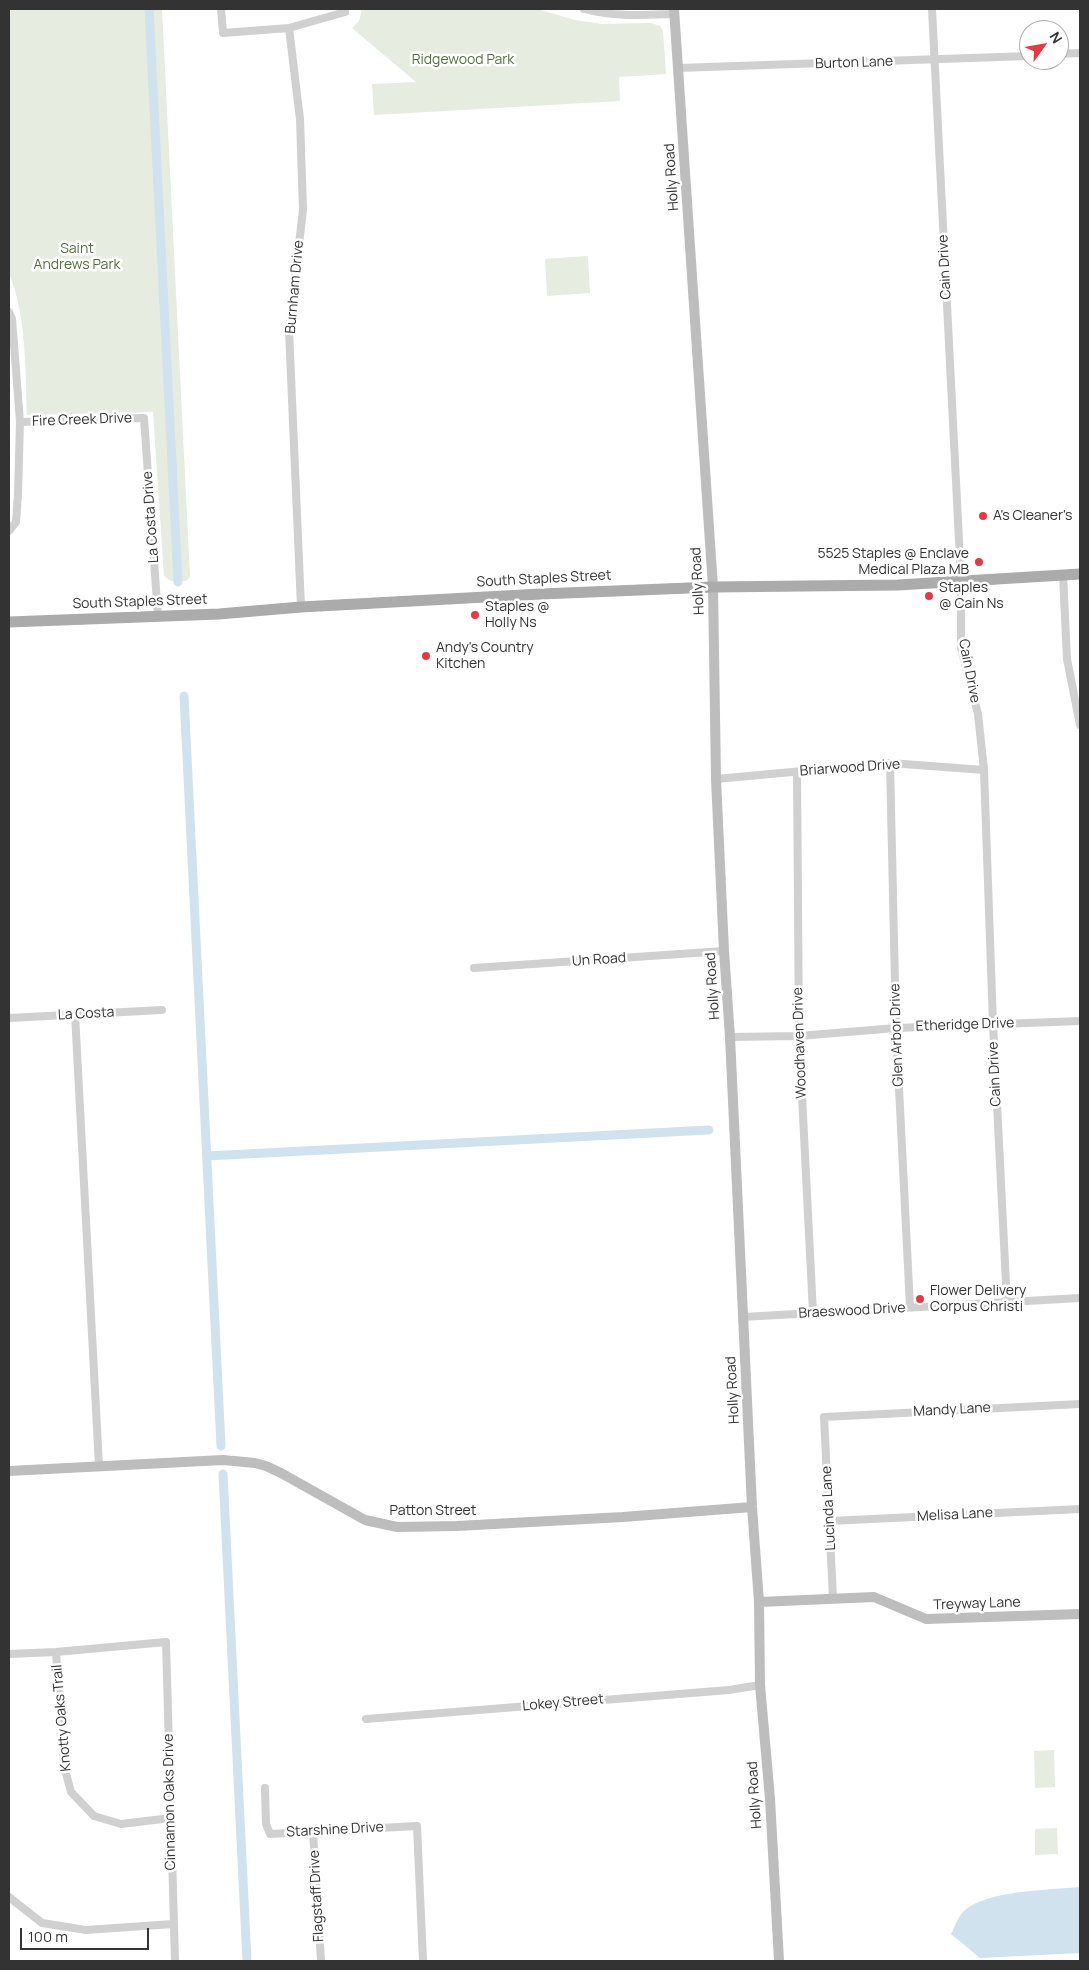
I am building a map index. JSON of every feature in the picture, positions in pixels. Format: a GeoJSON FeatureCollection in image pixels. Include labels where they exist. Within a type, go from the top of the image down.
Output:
{"type":"FeatureCollection","features":[{"type":"Feature","properties":{"kind":"main road","name":"Holly Road"},"geometry":{"type":"LineString","coordinates":[[674,12],[713,587],[716,779],[724,951],[730,1038],[752,1507],[759,1602],[760,1685],[770,1799],[779,1961]]}},
{"type":"Feature","properties":{"kind":"main road","name":"South Staples Street"},"geometry":{"type":"LineString","coordinates":[[9,622],[235,614],[301,607],[713,587],[889,586],[1080,574]]}},
{"type":"Feature","properties":{"kind":"main road","name":"Patton Street"},"geometry":{"type":"LineString","coordinates":[[9,1471],[223,1460],[255,1462],[281,1472],[365,1520],[397,1527],[457,1526],[752,1507]]}},
{"type":"Feature","properties":{"kind":"main road","name":"Treyway Lane"},"geometry":{"type":"LineString","coordinates":[[759,1602],[874,1598],[926,1619],[1080,1614]]}},
{"type":"Feature","properties":{"kind":"street"},"geometry":{"type":"LineString","coordinates":[[221,9],[223,33],[288,28],[345,10]]}},
{"type":"Feature","properties":{"kind":"street"},"geometry":{"type":"LineString","coordinates":[[584,9],[633,15],[674,12]]}},
{"type":"Feature","properties":{"kind":"street","name":"Cain Drive"},"geometry":{"type":"LineString","coordinates":[[932,9],[961,580],[962,648],[978,714],[984,770],[993,1024],[1008,1303]]}},
{"type":"Feature","properties":{"kind":"street","name":"Burnham Drive"},"geometry":{"type":"LineString","coordinates":[[288,28],[300,119],[303,210],[289,330],[301,607]]}},
{"type":"Feature","properties":{"kind":"street","name":"Burton Lane"},"geometry":{"type":"LineString","coordinates":[[678,68],[1019,56]]}},
{"type":"Feature","properties":{"kind":"street"},"geometry":{"type":"LineString","coordinates":[[9,312],[12,319],[20,422],[16,522],[9,531]]}},
{"type":"Feature","properties":{"kind":"street","name":"Fire Creek Drive"},"geometry":{"type":"LineString","coordinates":[[20,422],[144,418]]}},
{"type":"Feature","properties":{"kind":"street","name":"La Costa Drive"},"geometry":{"type":"LineString","coordinates":[[144,418],[158,617]]}},
{"type":"Feature","properties":{"kind":"street"},"geometry":{"type":"LineString","coordinates":[[1062,575],[1067,658],[1080,725]]}},
{"type":"Feature","properties":{"kind":"street","name":"Briarwood Drive"},"geometry":{"type":"LineString","coordinates":[[716,779],[890,763],[984,770]]}},
{"type":"Feature","properties":{"kind":"street","name":"Glen Arbor Drive"},"geometry":{"type":"LineString","coordinates":[[890,763],[896,1028],[910,1307]]}},
{"type":"Feature","properties":{"kind":"street","name":"Woodhaven Drive"},"geometry":{"type":"LineString","coordinates":[[797,772],[799,1036],[812,1313]]}},
{"type":"Feature","properties":{"kind":"street","name":"Un Road"},"geometry":{"type":"LineString","coordinates":[[474,968],[724,951]]}},
{"type":"Feature","properties":{"kind":"street","name":"La Costa"},"geometry":{"type":"LineString","coordinates":[[9,1018],[162,1010]]}},
{"type":"Feature","properties":{"kind":"street"},"geometry":{"type":"LineString","coordinates":[[75,1014],[99,1466]]}},
{"type":"Feature","properties":{"kind":"street","name":"Etheridge Drive"},"geometry":{"type":"LineString","coordinates":[[730,1038],[799,1036],[896,1028],[1080,1021]]}},
{"type":"Feature","properties":{"kind":"street","name":"Braeswood Drive"},"geometry":{"type":"LineString","coordinates":[[743,1317],[1080,1298]]}},
{"type":"Feature","properties":{"kind":"street","name":"Mandy Lane"},"geometry":{"type":"LineString","coordinates":[[824,1417],[1080,1404]]}},
{"type":"Feature","properties":{"kind":"street","name":"Lucinda Lane"},"geometry":{"type":"LineString","coordinates":[[824,1417],[833,1598]]}},
{"type":"Feature","properties":{"kind":"street","name":"Melisa Lane"},"geometry":{"type":"LineString","coordinates":[[830,1521],[1080,1510]]}},
{"type":"Feature","properties":{"kind":"street","name":"Cinnamon Oaks Drive"},"geometry":{"type":"LineString","coordinates":[[56,1652],[166,1642],[173,1924],[176,1961]]}},
{"type":"Feature","properties":{"kind":"street"},"geometry":{"type":"LineString","coordinates":[[9,1654],[56,1652]]}},
{"type":"Feature","properties":{"kind":"street","name":"Knotty Oaks Trail"},"geometry":{"type":"LineString","coordinates":[[56,1652],[64,1766],[71,1792],[94,1816],[122,1824],[171,1818]]}},
{"type":"Feature","properties":{"kind":"street","name":"Lokey Street"},"geometry":{"type":"LineString","coordinates":[[366,1719],[730,1690],[760,1685]]}},
{"type":"Feature","properties":{"kind":"street","name":"Starshine Drive"},"geometry":{"type":"LineString","coordinates":[[265,1788],[266,1824],[270,1834],[417,1826],[423,1961]]}},
{"type":"Feature","properties":{"kind":"street","name":"Flagstaff Drive"},"geometry":{"type":"LineString","coordinates":[[313,1832],[321,1961]]}},
{"type":"Feature","properties":{"kind":"street"},"geometry":{"type":"LineString","coordinates":[[9,1897],[42,1924],[86,1930],[173,1924]]}},
{"type":"Feature","properties":{"kind":"green space","name":"Saint Andrews Park"},"geometry":{"type":"Polygon","coordinates":[[[9,9],[162,9],[190,577],[186,581],[171,581],[164,576],[153,412],[27,415],[22,325],[15,290],[9,273],[9,9]]]}},
{"type":"Feature","properties":{"kind":"green space","name":"Ridgewood Park"},"geometry":{"type":"Polygon","coordinates":[[[362,9],[537,9],[575,20],[602,24],[651,23],[660,26],[663,31],[666,74],[619,77],[620,101],[374,115],[372,84],[416,82],[352,28],[359,21],[362,9]]]}},
{"type":"Feature","properties":{"kind":"green space"},"geometry":{"type":"Polygon","coordinates":[[[588,256],[590,293],[547,296],[545,259],[588,256]]]}},
{"type":"Feature","properties":{"kind":"green space"},"geometry":{"type":"Polygon","coordinates":[[[1054,1750],[1055,1787],[1035,1788],[1034,1751],[1054,1750]]]}},
{"type":"Feature","properties":{"kind":"green space"},"geometry":{"type":"Polygon","coordinates":[[[1057,1828],[1058,1854],[1035,1855],[1035,1829],[1057,1828]]]}},
{"type":"Feature","properties":{"kind":"water"},"geometry":{"type":"Polygon","coordinates":[[[1080,1887],[1080,1953],[980,1958],[951,1934],[962,1913],[974,1904],[1019,1892],[1080,1887]]]}},
{"type":"Feature","properties":{"kind":"waterway"},"geometry":{"type":"LineString","coordinates":[[149,9],[178,582]]}},
{"type":"Feature","properties":{"kind":"waterway"},"geometry":{"type":"LineString","coordinates":[[184,696],[221,1446]]}},
{"type":"Feature","properties":{"kind":"waterway"},"geometry":{"type":"LineString","coordinates":[[207,1156],[709,1130]]}},
{"type":"Feature","properties":{"kind":"waterway"},"geometry":{"type":"LineString","coordinates":[[223,1474],[247,1961]]}},
{"type":"Feature","properties":{"kind":"place","name":"A's Cleaner's"},"geometry":{"type":"Point","coordinates":[983,516]}},
{"type":"Feature","properties":{"kind":"place","name":"5525 Staples @ Enclave Medical Plaza MB"},"geometry":{"type":"Point","coordinates":[979,562]}},
{"type":"Feature","properties":{"kind":"place","name":"Staples @ Cain Ns"},"geometry":{"type":"Point","coordinates":[929,596]}},
{"type":"Feature","properties":{"kind":"place","name":"Staples @ Holly Ns"},"geometry":{"type":"Point","coordinates":[475,615]}},
{"type":"Feature","properties":{"kind":"place","name":"Andy's Country Kitchen"},"geometry":{"type":"Point","coordinates":[426,656]}},
{"type":"Feature","properties":{"kind":"place","name":"Flower Delivery Corpus Christi"},"geometry":{"type":"Point","coordinates":[920,1299]}}]}
